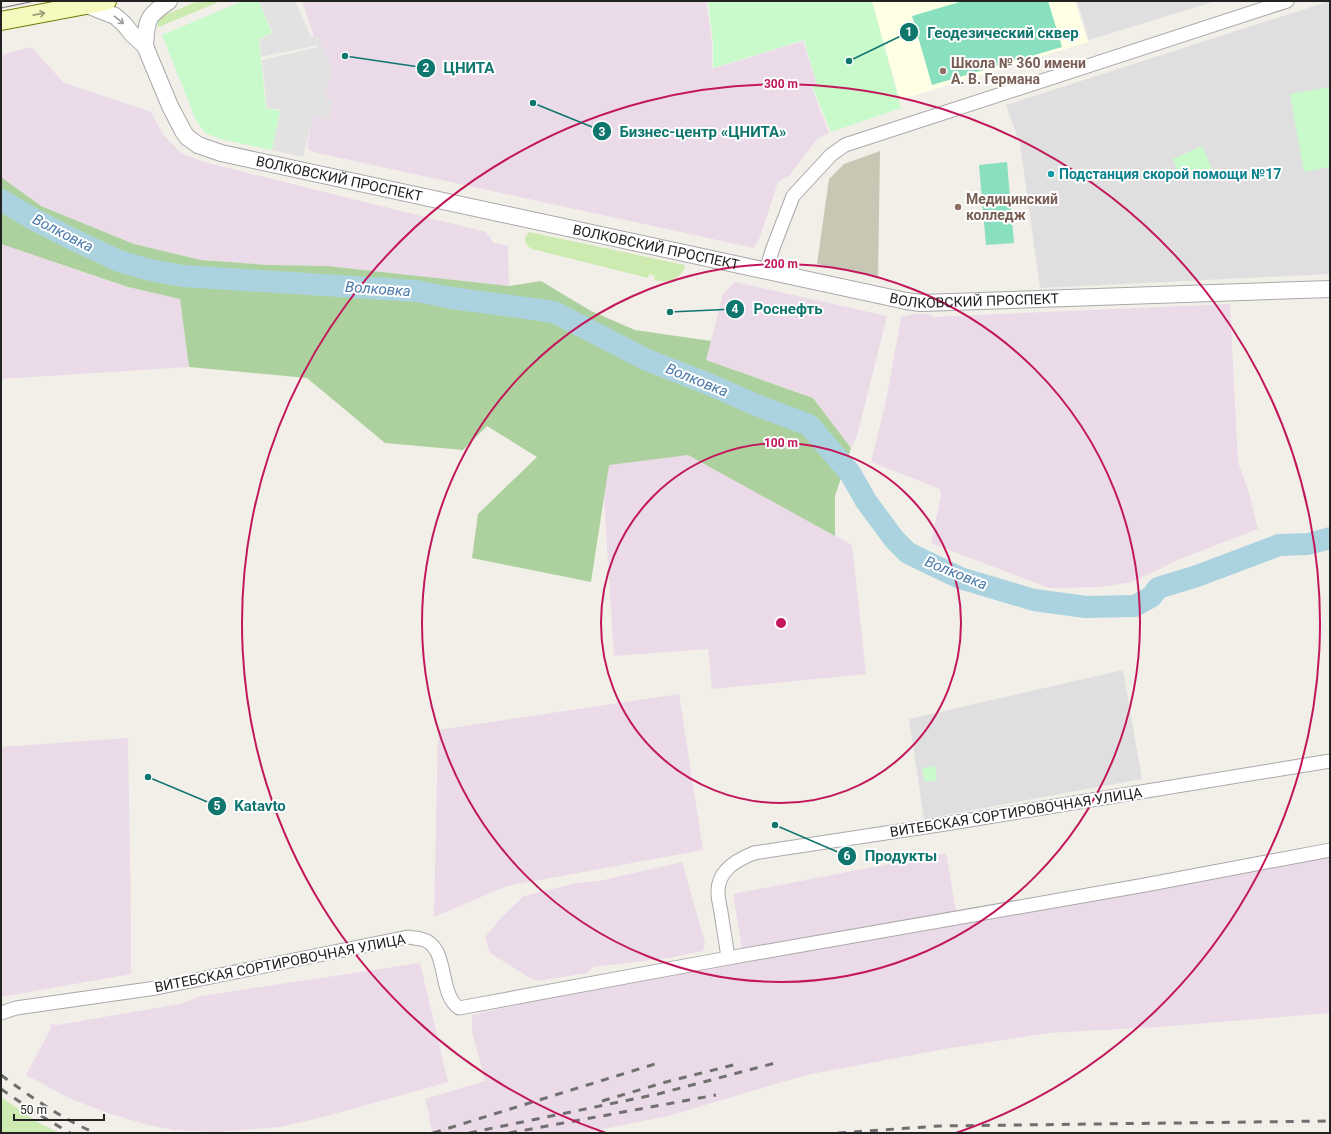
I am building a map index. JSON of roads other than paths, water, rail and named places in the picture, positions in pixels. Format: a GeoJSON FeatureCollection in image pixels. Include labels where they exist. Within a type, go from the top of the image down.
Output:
{"type":"FeatureCollection","features":[{"type":"Feature","properties":{"kind":"main road"},"geometry":{"type":"LineString","coordinates":[[1,21],[107,1]]}},
{"type":"Feature","properties":{"kind":"street"},"geometry":{"type":"LineString","coordinates":[[145,46],[146,28],[149,16],[169,1]]}},
{"type":"Feature","properties":{"kind":"street"},"geometry":{"type":"LineString","coordinates":[[766,270],[775,241],[793,196],[831,155],[845,145],[1287,1]]}},
{"type":"Feature","properties":{"kind":"street","name":"ВОЛКОВСКИЙ ПРОСПЕКТ"},"geometry":{"type":"LineString","coordinates":[[87,5],[115,16],[145,46],[179,126],[192,141],[211,150],[906,301],[921,303],[1330,288]]}},
{"type":"Feature","properties":{"kind":"street","name":"ВИТЕБСКАЯ СОРТИРОВОЧНАЯ УЛИЦА"},"geometry":{"type":"LineString","coordinates":[[728,958],[718,893],[719,881],[723,873],[730,865],[745,856],[754,853],[945,824],[1330,761]]}},
{"type":"Feature","properties":{"kind":"street","name":"ВИТЕБСКАЯ СОРТИРОВОЧНАЯ УЛИЦА"},"geometry":{"type":"LineString","coordinates":[[1,1013],[16,1008],[156,988],[408,937],[422,939],[430,943],[437,951],[446,989],[454,1005],[459,1008],[728,958],[1141,886],[1330,850]]}},
{"type":"Feature","properties":{"kind":"waterway","name":"Волковка"},"geometry":{"type":"LineString","coordinates":[[1,200],[35,220],[119,261],[150,270],[183,276],[416,291],[452,298],[554,312],[647,360],[809,425],[850,473],[866,501],[894,539],[908,553],[960,578],[1034,600],[1086,607],[1135,606],[1151,597],[1158,588],[1197,576],[1279,545],[1308,544],[1330,538]]}},
{"type":"Feature","properties":{"kind":"tram line"},"geometry":{"type":"LineString","coordinates":[[1,8],[35,1]]}},
{"type":"Feature","properties":{"kind":"railway"},"geometry":{"type":"LineString","coordinates":[[469,1133],[658,1094],[779,1062]]}},
{"type":"Feature","properties":{"kind":"railway"},"geometry":{"type":"LineString","coordinates":[[602,1101],[666,1082],[741,1063]]}},
{"type":"Feature","properties":{"kind":"railway"},"geometry":{"type":"LineString","coordinates":[[433,1133],[655,1064]]}},
{"type":"Feature","properties":{"kind":"railway"},"geometry":{"type":"LineString","coordinates":[[1,1075],[46,1107],[95,1133]]}},
{"type":"Feature","properties":{"kind":"railway"},"geometry":{"type":"LineString","coordinates":[[1,1089],[33,1111],[70,1133]]}},
{"type":"Feature","properties":{"kind":"railway"},"geometry":{"type":"LineString","coordinates":[[509,1133],[716,1095]]}},
{"type":"Feature","properties":{"kind":"railway"},"geometry":{"type":"LineString","coordinates":[[838,1133],[939,1126],[1330,1121]]}},
{"type":"Feature","properties":{"kind":"place","name":"ЦНИТА"},"geometry":{"type":"Point","coordinates":[345,56]}},
{"type":"Feature","properties":{"kind":"place","name":"Геодезический сквер"},"geometry":{"type":"Point","coordinates":[849,61]}},
{"type":"Feature","properties":{"kind":"place","name":"Школа № 360 имени А. В. Германа"},"geometry":{"type":"Point","coordinates":[943,71]}},
{"type":"Feature","properties":{"kind":"place","name":"Бизнес-центр «ЦНИТА»"},"geometry":{"type":"Point","coordinates":[533,103]}},
{"type":"Feature","properties":{"kind":"place","name":"Подстанция скорой помощи №17"},"geometry":{"type":"Point","coordinates":[1051,174]}},
{"type":"Feature","properties":{"kind":"place","name":"Медицинский колледж"},"geometry":{"type":"Point","coordinates":[958,207]}},
{"type":"Feature","properties":{"kind":"place","name":"Роснефть"},"geometry":{"type":"Point","coordinates":[670,312]}},
{"type":"Feature","properties":{"kind":"place","name":"Katavto"},"geometry":{"type":"Point","coordinates":[148,777]}},
{"type":"Feature","properties":{"kind":"place","name":"Продукты"},"geometry":{"type":"Point","coordinates":[775,825]}}]}
